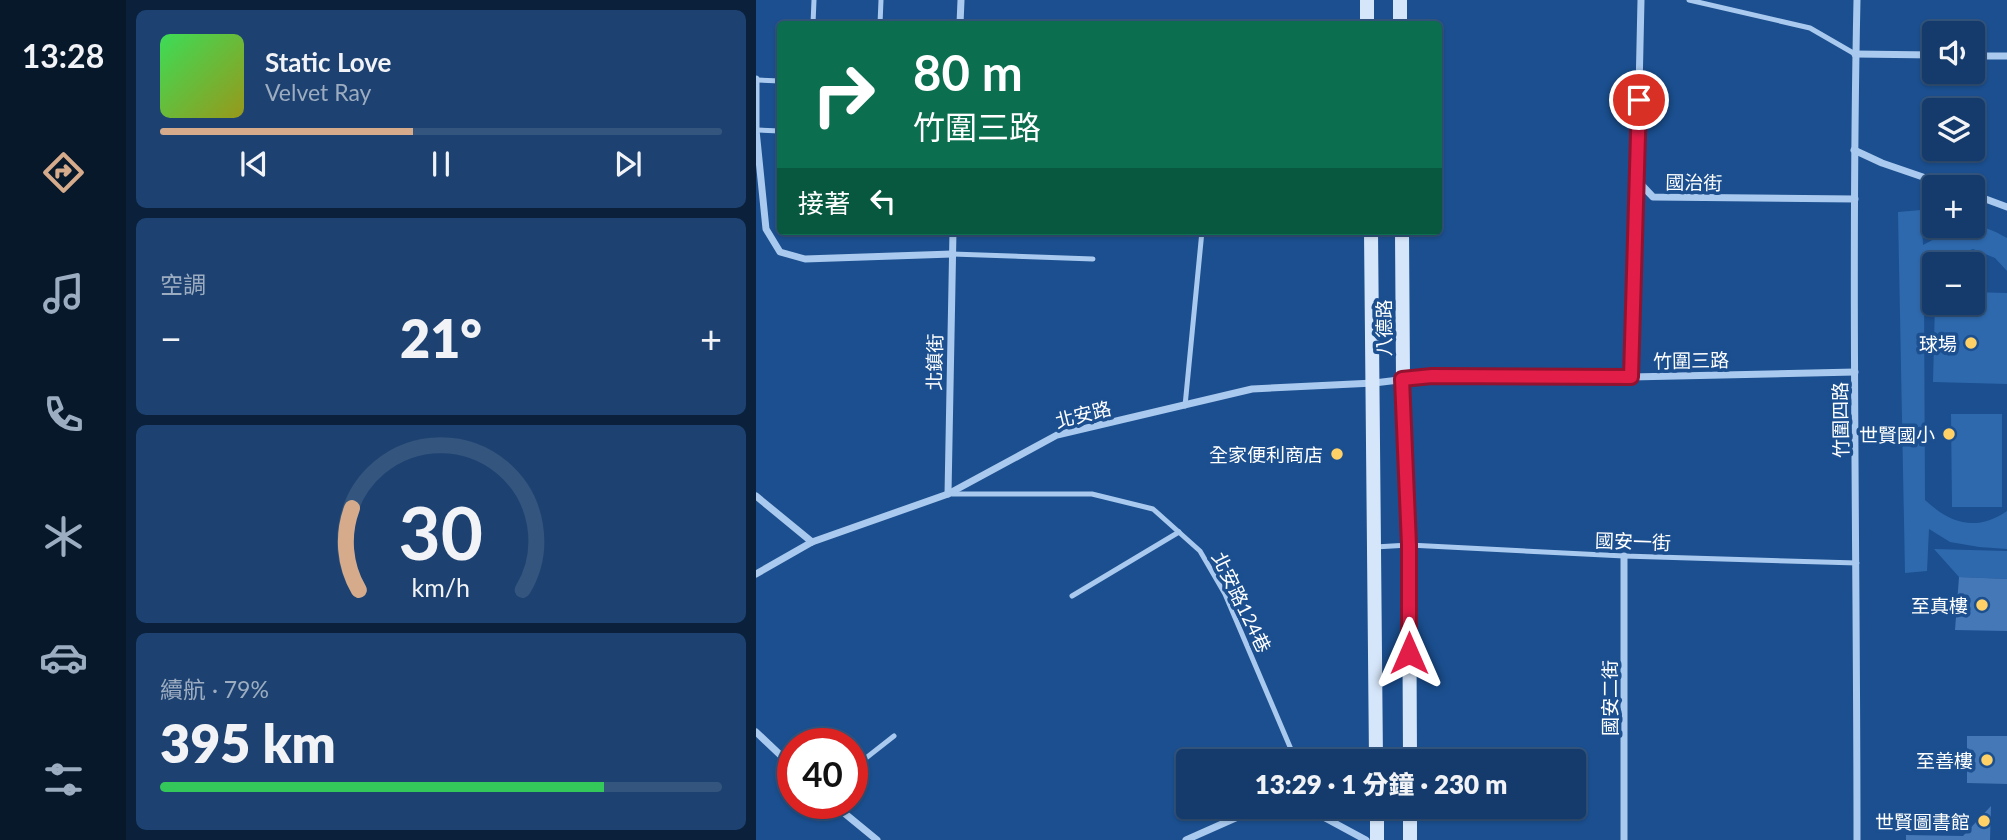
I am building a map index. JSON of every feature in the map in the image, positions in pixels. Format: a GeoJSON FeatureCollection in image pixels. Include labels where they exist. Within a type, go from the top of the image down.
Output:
{"type":"FeatureCollection","features":[{"type":"Feature","properties":{"kind":"street"},"geometry":{"type":"LineString","coordinates":[[960,21],[961,0]]}},
{"type":"Feature","properties":{"kind":"street"},"geometry":{"type":"LineString","coordinates":[[1367,0],[1367,21]]}},
{"type":"Feature","properties":{"kind":"street"},"geometry":{"type":"LineString","coordinates":[[1400,0],[1400,21]]}},
{"type":"Feature","properties":{"kind":"street","name":"國治街"},"geometry":{"type":"LineString","coordinates":[[1641,0],[1637,180],[1653,197],[1855,199]]}},
{"type":"Feature","properties":{"kind":"street","name":"竹圍四路"},"geometry":{"type":"LineString","coordinates":[[1857,0],[1854,150],[1857,840]]}},
{"type":"Feature","properties":{"kind":"street"},"geometry":{"type":"LineString","coordinates":[[1856,54],[1922,55]]}},
{"type":"Feature","properties":{"kind":"street"},"geometry":{"type":"LineString","coordinates":[[1985,56],[2007,56]]}},
{"type":"Feature","properties":{"kind":"street"},"geometry":{"type":"LineString","coordinates":[[756,79],[757,130],[766,229],[780,252],[805,259],[952,254]]}},
{"type":"Feature","properties":{"kind":"street"},"geometry":{"type":"LineString","coordinates":[[1854,150],[1922,177]]}},
{"type":"Feature","properties":{"kind":"street"},"geometry":{"type":"LineString","coordinates":[[1985,198],[2007,206]]}},
{"type":"Feature","properties":{"kind":"street","name":"北鎮街"},"geometry":{"type":"LineString","coordinates":[[948,494],[953,235]]}},
{"type":"Feature","properties":{"kind":"street","name":"八德路"},"geometry":{"type":"LineString","coordinates":[[1371,235],[1376,749]]}},
{"type":"Feature","properties":{"kind":"street","name":"八德路"},"geometry":{"type":"LineString","coordinates":[[1402,235],[1402,379],[1409,545],[1410,749]]}},
{"type":"Feature","properties":{"kind":"street","name":"竹圍三路"},"geometry":{"type":"LineString","coordinates":[[1402,379],[1432,376],[1631,377],[1855,372]]}},
{"type":"Feature","properties":{"kind":"street","name":"北安路"},"geometry":{"type":"LineString","coordinates":[[756,574],[812,542],[948,494],[1057,435],[1252,389],[1374,383],[1402,379]]}},
{"type":"Feature","properties":{"kind":"street"},"geometry":{"type":"LineString","coordinates":[[756,496],[812,542]]}},
{"type":"Feature","properties":{"kind":"street","name":"國安二街"},"geometry":{"type":"LineString","coordinates":[[1624,556],[1624,840]]}},
{"type":"Feature","properties":{"kind":"street"},"geometry":{"type":"LineString","coordinates":[[756,732],[777,752]]}},
{"type":"Feature","properties":{"kind":"street"},"geometry":{"type":"LineString","coordinates":[[851,819],[877,840]]}},
{"type":"Feature","properties":{"kind":"street"},"geometry":{"type":"LineString","coordinates":[[1186,840],[1233,819]]}},
{"type":"Feature","properties":{"kind":"street"},"geometry":{"type":"LineString","coordinates":[[1330,819],[1366,840]]}},
{"type":"Feature","properties":{"kind":"street"},"geometry":{"type":"LineString","coordinates":[[1377,819],[1377,840]]}},
{"type":"Feature","properties":{"kind":"street"},"geometry":{"type":"LineString","coordinates":[[1410,819],[1410,840]]}},
{"type":"Feature","properties":{"kind":"lane"},"geometry":{"type":"LineString","coordinates":[[813,21],[814,0]]}},
{"type":"Feature","properties":{"kind":"lane"},"geometry":{"type":"LineString","coordinates":[[880,21],[881,0]]}},
{"type":"Feature","properties":{"kind":"lane"},"geometry":{"type":"LineString","coordinates":[[1689,0],[1811,28],[1856,54]]}},
{"type":"Feature","properties":{"kind":"lane"},"geometry":{"type":"LineString","coordinates":[[756,79],[777,80]]}},
{"type":"Feature","properties":{"kind":"lane"},"geometry":{"type":"LineString","coordinates":[[757,130],[777,131]]}},
{"type":"Feature","properties":{"kind":"lane"},"geometry":{"type":"LineString","coordinates":[[1631,377],[1637,180]]}},
{"type":"Feature","properties":{"kind":"lane"},"geometry":{"type":"LineString","coordinates":[[1185,406],[1202,235]]}},
{"type":"Feature","properties":{"kind":"lane"},"geometry":{"type":"LineString","coordinates":[[952,254],[1093,259]]}},
{"type":"Feature","properties":{"kind":"lane","name":"北安路124巷"},"geometry":{"type":"LineString","coordinates":[[948,494],[1092,494],[1153,509],[1200,551],[1224,594],[1291,749]]}},
{"type":"Feature","properties":{"kind":"lane"},"geometry":{"type":"LineString","coordinates":[[1072,596],[1179,532]]}},
{"type":"Feature","properties":{"kind":"lane","name":"國安一街"},"geometry":{"type":"LineString","coordinates":[[1374,547],[1409,545],[1624,556],[1857,563]]}},
{"type":"Feature","properties":{"kind":"lane"},"geometry":{"type":"LineString","coordinates":[[868,756],[894,736]]}},
{"type":"Feature","properties":{"kind":"shaded area"},"geometry":{"type":"Polygon","coordinates":[[[1921,210],[1923,245],[1936,238],[1985,238],[1985,228],[2007,238],[2007,271],[1995,258],[1973,249],[1965,252],[1922,252],[1922,315],[1924,315],[1925,500],[1944,515],[1964,522],[1985,522],[2007,511],[2007,549],[1950,542],[1929,529],[1927,571],[1905,573],[1898,212],[1921,210]]]}},
{"type":"Feature","properties":{"kind":"shaded area","name":"球場"},"geometry":{"type":"Polygon","coordinates":[[[1985,292],[2007,293],[2007,384],[1933,382],[1935,315],[1985,315],[1985,292]]]}},
{"type":"Feature","properties":{"kind":"shaded area"},"geometry":{"type":"Polygon","coordinates":[[[1951,414],[2002,414],[2002,507],[1952,507],[1951,414]]]}},
{"type":"Feature","properties":{"kind":"shaded area"},"geometry":{"type":"Polygon","coordinates":[[[1934,549],[2007,551],[2007,579],[1959,577],[1934,549]]]}},
{"type":"Feature","properties":{"kind":"building","name":"至真樓"},"geometry":{"type":"Polygon","coordinates":[[[1959,577],[2007,579],[2007,631],[1955,630],[1959,577]]]}},
{"type":"Feature","properties":{"kind":"building","name":"至善樓"},"geometry":{"type":"Polygon","coordinates":[[[1967,736],[2007,736],[2007,784],[1967,783],[1967,736]]]}},
{"type":"Feature","properties":{"kind":"building","name":"世賢圖書館"},"geometry":{"type":"Polygon","coordinates":[[[1991,806],[1990,840],[1906,840],[1906,835],[1963,836],[1991,806]]]}},
{"type":"Feature","properties":{"kind":"place","name":"球場"},"geometry":{"type":"Point","coordinates":[1971,343]}},
{"type":"Feature","properties":{"kind":"place","name":"世賢國小"},"geometry":{"type":"Point","coordinates":[1949,434]}},
{"type":"Feature","properties":{"kind":"place","name":"全家便利商店"},"geometry":{"type":"Point","coordinates":[1337,454]}},
{"type":"Feature","properties":{"kind":"place","name":"至真樓"},"geometry":{"type":"Point","coordinates":[1982,605]}},
{"type":"Feature","properties":{"kind":"place","name":"至善樓"},"geometry":{"type":"Point","coordinates":[1987,760]}},
{"type":"Feature","properties":{"kind":"place","name":"世賢圖書館"},"geometry":{"type":"Point","coordinates":[1984,821]}},
{"type":"Feature","properties":{"kind":"route"},"geometry":{"type":"LineString","coordinates":[[1409,653],[1409,545],[1402,379],[1432,376],[1631,377],[1639,100]]}}]}
